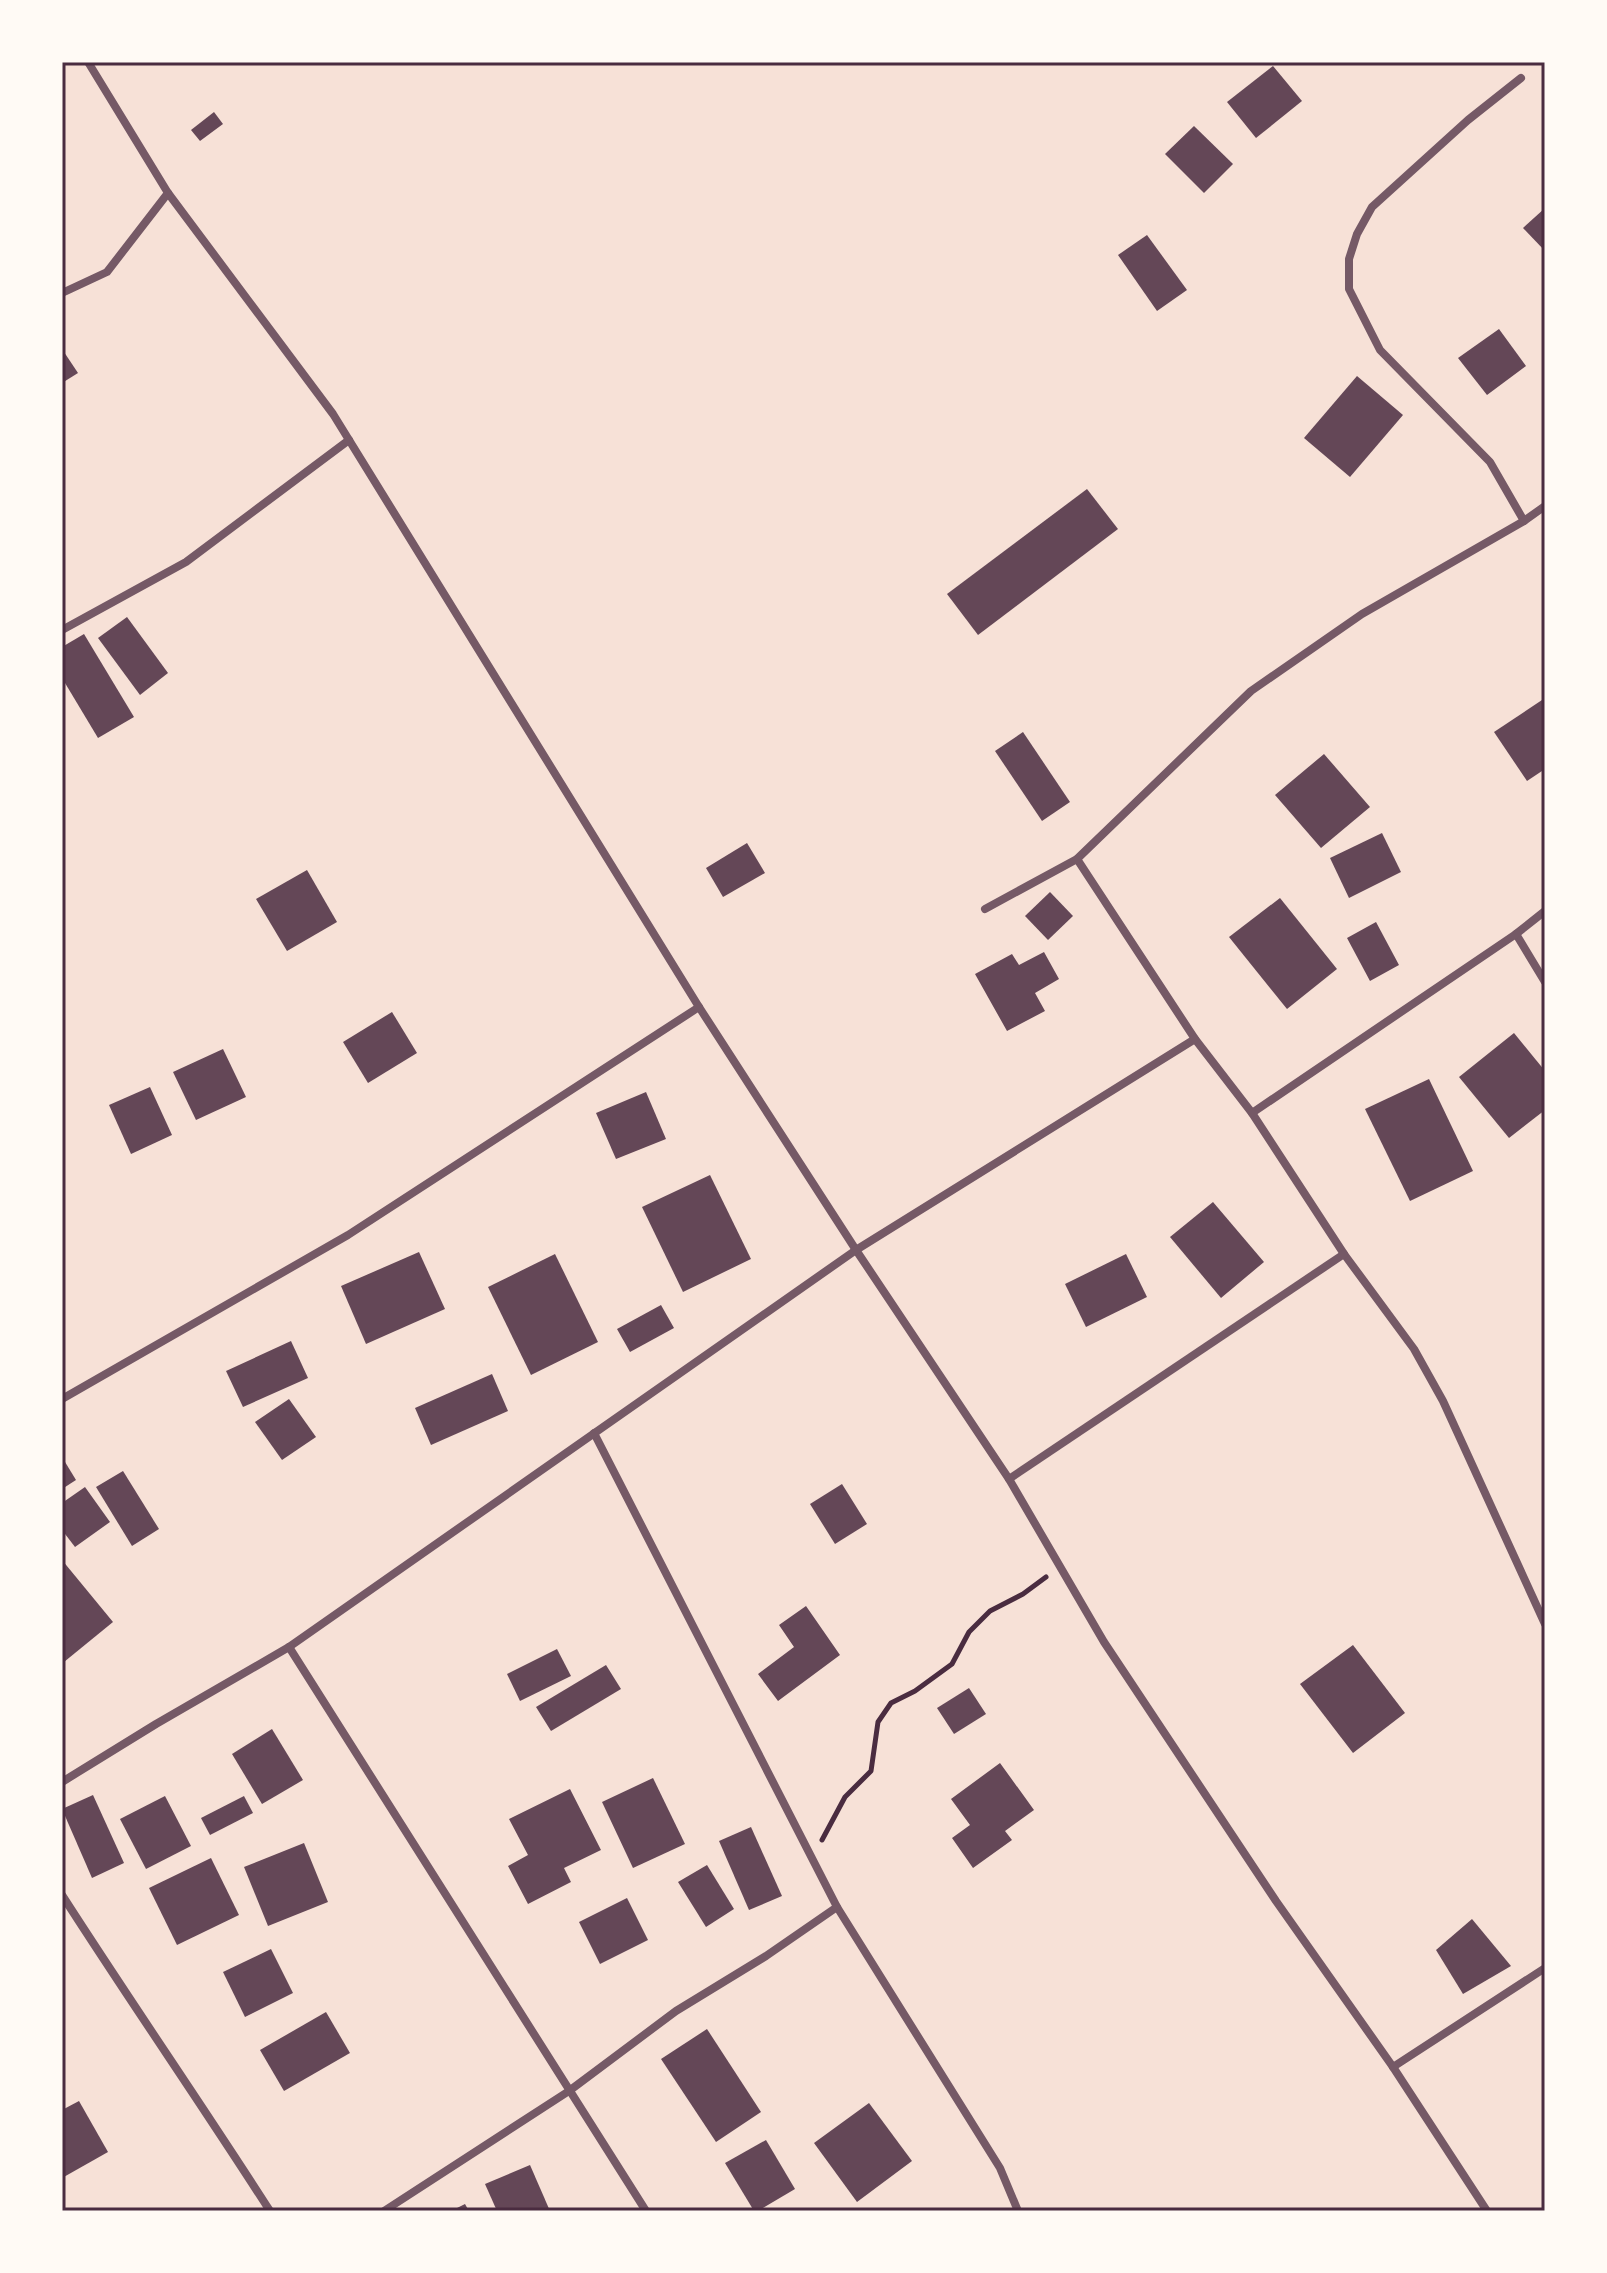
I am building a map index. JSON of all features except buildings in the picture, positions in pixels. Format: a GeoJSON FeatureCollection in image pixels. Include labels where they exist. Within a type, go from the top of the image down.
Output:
{"type":"FeatureCollection","features":[{"type":"Feature","properties":{"kind":"street"},"geometry":{"type":"LineString","coordinates":[[88,62],[168,193],[333,414],[699,1007],[1009,1479],[1104,1642],[1224,1823],[1393,2067],[1487,2211]]}},
{"type":"Feature","properties":{"kind":"street"},"geometry":{"type":"LineString","coordinates":[[1521,78],[1468,120],[1372,207],[1357,234],[1349,259],[1349,289],[1380,350],[1490,462],[1524,521]]}},
{"type":"Feature","properties":{"kind":"street"},"geometry":{"type":"LineString","coordinates":[[62,293],[107,272],[168,193]]}},
{"type":"Feature","properties":{"kind":"street"},"geometry":{"type":"LineString","coordinates":[[62,630],[186,562],[349,440]]}},
{"type":"Feature","properties":{"kind":"street"},"geometry":{"type":"LineString","coordinates":[[985,909],[1077,859],[1251,691],[1362,614],[1545,506]]}},
{"type":"Feature","properties":{"kind":"street"},"geometry":{"type":"LineString","coordinates":[[1077,859],[1195,1039],[1252,1113],[1344,1254],[1414,1349],[1443,1401],[1545,1624]]}},
{"type":"Feature","properties":{"kind":"street"},"geometry":{"type":"LineString","coordinates":[[1252,1113],[1516,934],[1545,911]]}},
{"type":"Feature","properties":{"kind":"street"},"geometry":{"type":"LineString","coordinates":[[1516,934],[1545,982]]}},
{"type":"Feature","properties":{"kind":"street"},"geometry":{"type":"LineString","coordinates":[[62,1399],[348,1235],[699,1007]]}},
{"type":"Feature","properties":{"kind":"street"},"geometry":{"type":"LineString","coordinates":[[62,1782],[289,1647],[856,1250],[1195,1039]]}},
{"type":"Feature","properties":{"kind":"street"},"geometry":{"type":"LineString","coordinates":[[1009,1479],[1344,1254]]}},
{"type":"Feature","properties":{"kind":"street"},"geometry":{"type":"LineString","coordinates":[[594,1433],[837,1907],[1000,2168],[1018,2211]]}},
{"type":"Feature","properties":{"kind":"street"},"geometry":{"type":"LineString","coordinates":[[289,1647],[646,2211]]}},
{"type":"Feature","properties":{"kind":"street"},"geometry":{"type":"LineString","coordinates":[[62,1895],[270,2211]]}},
{"type":"Feature","properties":{"kind":"street"},"geometry":{"type":"LineString","coordinates":[[384,2211],[569,2091],[676,2011],[766,1956],[837,1907]]}},
{"type":"Feature","properties":{"kind":"street"},"geometry":{"type":"LineString","coordinates":[[1393,2067],[1545,1968]]}},
{"type":"Feature","properties":{"kind":"path"},"geometry":{"type":"LineString","coordinates":[[812,1859],[845,1797],[871,1771],[878,1722],[891,1703],[915,1691],[952,1664],[969,1632],[990,1611],[1023,1594],[1060,1567]]}}]}
